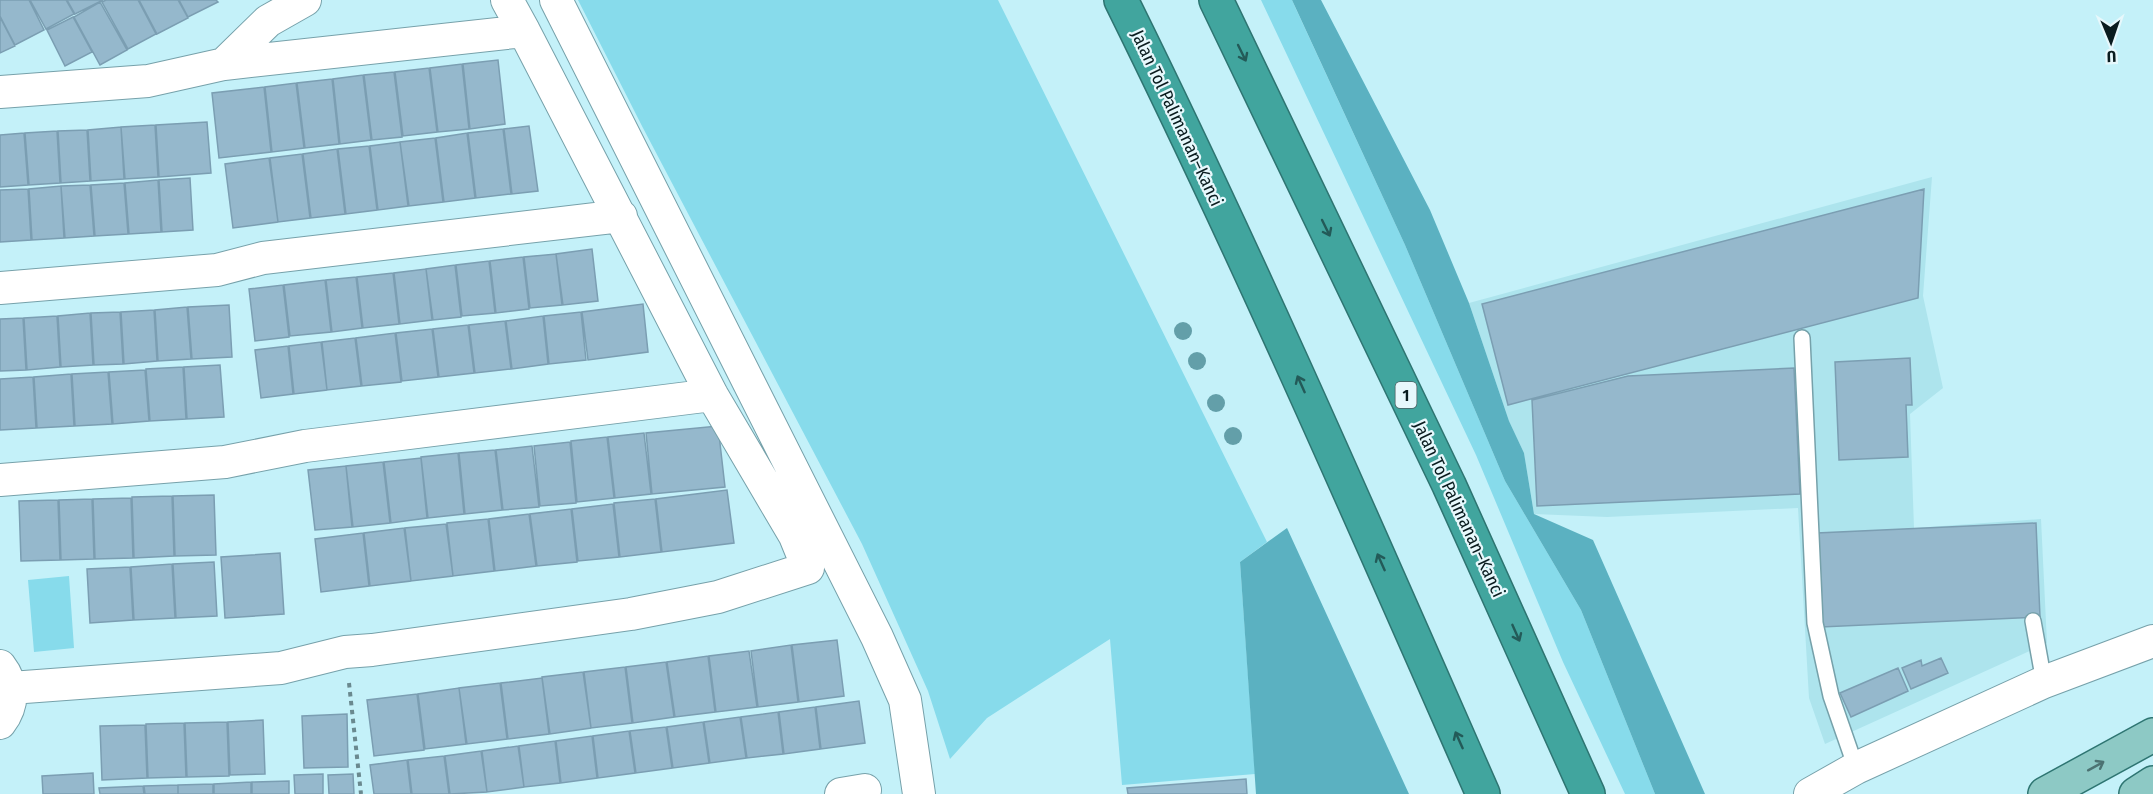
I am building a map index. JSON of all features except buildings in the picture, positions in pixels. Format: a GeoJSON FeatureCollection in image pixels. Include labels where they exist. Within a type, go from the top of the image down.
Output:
{"type":"FeatureCollection","features":[{"type":"Feature","properties":{"kind":"highway","name":"Jalan Tol Palimanan–Kanci"},"geometry":{"type":"LineString","coordinates":[[1121,0],[1176,110],[1370,536],[1483,794]]}},
{"type":"Feature","properties":{"kind":"highway","name":"Jalan Tol Palimanan–Kanci"},"geometry":{"type":"LineString","coordinates":[[1216,0],[1449,485],[1588,794]]}},
{"type":"Feature","properties":{"kind":"main road"},"geometry":{"type":"LineString","coordinates":[[2045,794],[2153,735]]}},
{"type":"Feature","properties":{"kind":"main road"},"geometry":{"type":"LineString","coordinates":[[2136,794],[2153,783]]}},
{"type":"Feature","properties":{"kind":"street"},"geometry":{"type":"LineString","coordinates":[[224,64],[268,21],[305,0]]}},
{"type":"Feature","properties":{"kind":"street"},"geometry":{"type":"LineString","coordinates":[[0,723],[6,715],[10,702],[5,677],[281,669],[345,652],[631,614],[718,597],[808,568],[795,536],[712,395],[507,0]]}},
{"type":"Feature","properties":{"kind":"street"},"geometry":{"type":"LineString","coordinates":[[556,0],[878,637],[904,700],[919,794]]}},
{"type":"Feature","properties":{"kind":"street"},"geometry":{"type":"LineString","coordinates":[[0,92],[148,81],[224,64],[524,31]]}},
{"type":"Feature","properties":{"kind":"street"},"geometry":{"type":"LineString","coordinates":[[0,288],[217,270],[263,258],[621,216]]}},
{"type":"Feature","properties":{"kind":"street"},"geometry":{"type":"LineString","coordinates":[[0,480],[225,462],[305,446],[712,395]]}},
{"type":"Feature","properties":{"kind":"street"},"geometry":{"type":"LineString","coordinates":[[1810,794],[1853,757],[2042,669],[2153,641]]}},
{"type":"Feature","properties":{"kind":"lane"},"geometry":{"type":"LineString","coordinates":[[1802,338],[1815,623],[1831,696],[1853,757]]}},
{"type":"Feature","properties":{"kind":"lane"},"geometry":{"type":"LineString","coordinates":[[2034,624],[2042,669]]}},
{"type":"Feature","properties":{"kind":"path"},"geometry":{"type":"LineString","coordinates":[[345,652],[361,794]]}},
{"type":"Feature","properties":{"kind":"shaded area"},"geometry":{"type":"Polygon","coordinates":[[[578,0],[998,0],[1267,542],[1240,562],[1255,774],[1122,785],[1110,639],[987,718],[950,759],[928,691],[862,544],[578,0]]]}},
{"type":"Feature","properties":{"kind":"shaded area"},"geometry":{"type":"Polygon","coordinates":[[[1261,0],[1292,0],[1405,245],[1505,481],[1581,610],[1655,794],[1625,794],[1563,662],[1476,455],[1261,0]]]}},
{"type":"Feature","properties":{"kind":"shaded area"},"geometry":{"type":"Polygon","coordinates":[[[1292,0],[1321,0],[1430,210],[1469,303],[1509,421],[1524,453],[1534,514],[1593,540],[1705,794],[1655,794],[1581,610],[1505,481],[1405,245],[1292,0]]]}},
{"type":"Feature","properties":{"kind":"shaded area"},"geometry":{"type":"Polygon","coordinates":[[[1932,177],[1923,296],[1943,388],[1910,414],[1914,528],[2041,519],[2047,643],[1825,744],[1809,698],[1798,508],[1607,517],[1534,514],[1524,453],[1509,421],[1469,303],[1932,177]]]}},
{"type":"Feature","properties":{"kind":"shaded area"},"geometry":{"type":"Polygon","coordinates":[[[1287,528],[1409,794],[1256,794],[1240,562],[1287,528]]]}},
{"type":"Feature","properties":{"kind":"shaded area"},"geometry":{"type":"Polygon","coordinates":[[[69,576],[74,648],[34,652],[28,580],[69,576]]]}}]}
